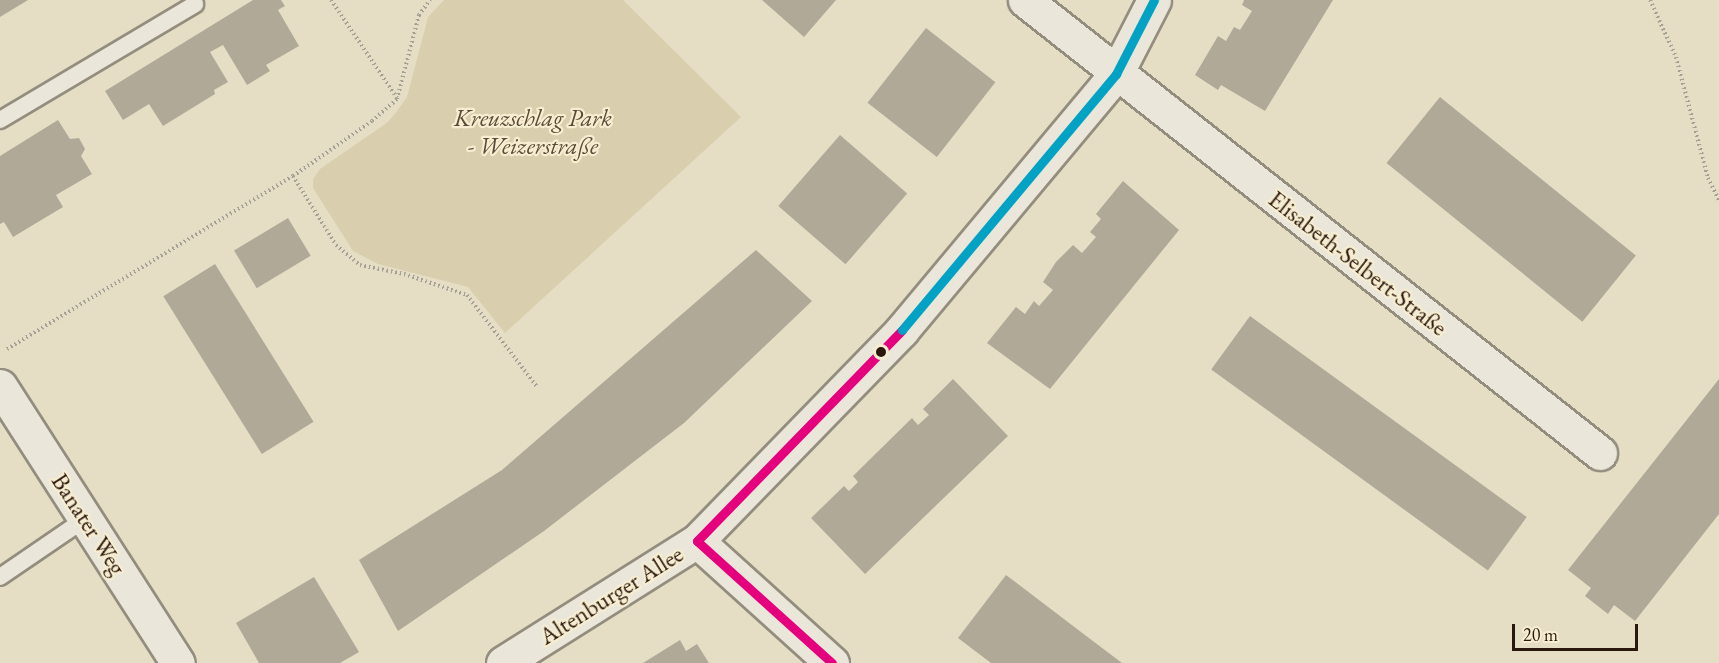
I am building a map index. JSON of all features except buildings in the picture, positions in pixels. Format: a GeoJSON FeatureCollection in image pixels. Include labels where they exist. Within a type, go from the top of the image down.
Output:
{"type":"FeatureCollection","features":[{"type":"Feature","properties":{"kind":"street","name":"Elisabeth-Selbert-Straße"},"geometry":{"type":"LineString","coordinates":[[1026,0],[1116,74],[1600,453]]}},
{"type":"Feature","properties":{"kind":"street","name":"Altenburger Allee"},"geometry":{"type":"LineString","coordinates":[[503,663],[697,541],[902,330],[1116,74],[1154,0]]}},
{"type":"Feature","properties":{"kind":"street","name":"Banater Weg"},"geometry":{"type":"LineString","coordinates":[[0,386],[178,663]]}},
{"type":"Feature","properties":{"kind":"street"},"geometry":{"type":"LineString","coordinates":[[697,541],[832,663]]}},
{"type":"Feature","properties":{"kind":"lane"},"geometry":{"type":"LineString","coordinates":[[0,120],[195,4]]}},
{"type":"Feature","properties":{"kind":"lane"},"geometry":{"type":"LineString","coordinates":[[0,577],[85,519]]}},
{"type":"Feature","properties":{"kind":"path"},"geometry":{"type":"LineString","coordinates":[[331,0],[397,99]]}},
{"type":"Feature","properties":{"kind":"path"},"geometry":{"type":"LineString","coordinates":[[0,353],[293,176],[372,121],[397,99],[419,15],[430,0]]}},
{"type":"Feature","properties":{"kind":"path"},"geometry":{"type":"LineString","coordinates":[[1650,0],[1676,57],[1708,178],[1719,201]]}},
{"type":"Feature","properties":{"kind":"path"},"geometry":{"type":"LineString","coordinates":[[293,176],[336,245],[360,265],[404,274],[467,295],[537,387]]}},
{"type":"Feature","properties":{"kind":"green space","name":"Kreuzschlag Park - Weizerstraße"},"geometry":{"type":"Polygon","coordinates":[[[444,0],[623,0],[741,117],[505,333],[468,287],[378,264],[353,251],[313,188],[313,179],[320,169],[388,122],[407,97],[428,17],[444,0]]]}},
{"type":"Feature","properties":{"kind":"transit line"},"geometry":{"type":"LineString","coordinates":[[902,330],[1116,74],[1154,0]]}},
{"type":"Feature","properties":{"kind":"transit line"},"geometry":{"type":"LineString","coordinates":[[697,541],[902,330]]}},
{"type":"Feature","properties":{"kind":"transit line"},"geometry":{"type":"LineString","coordinates":[[697,541],[832,663]]}}]}
